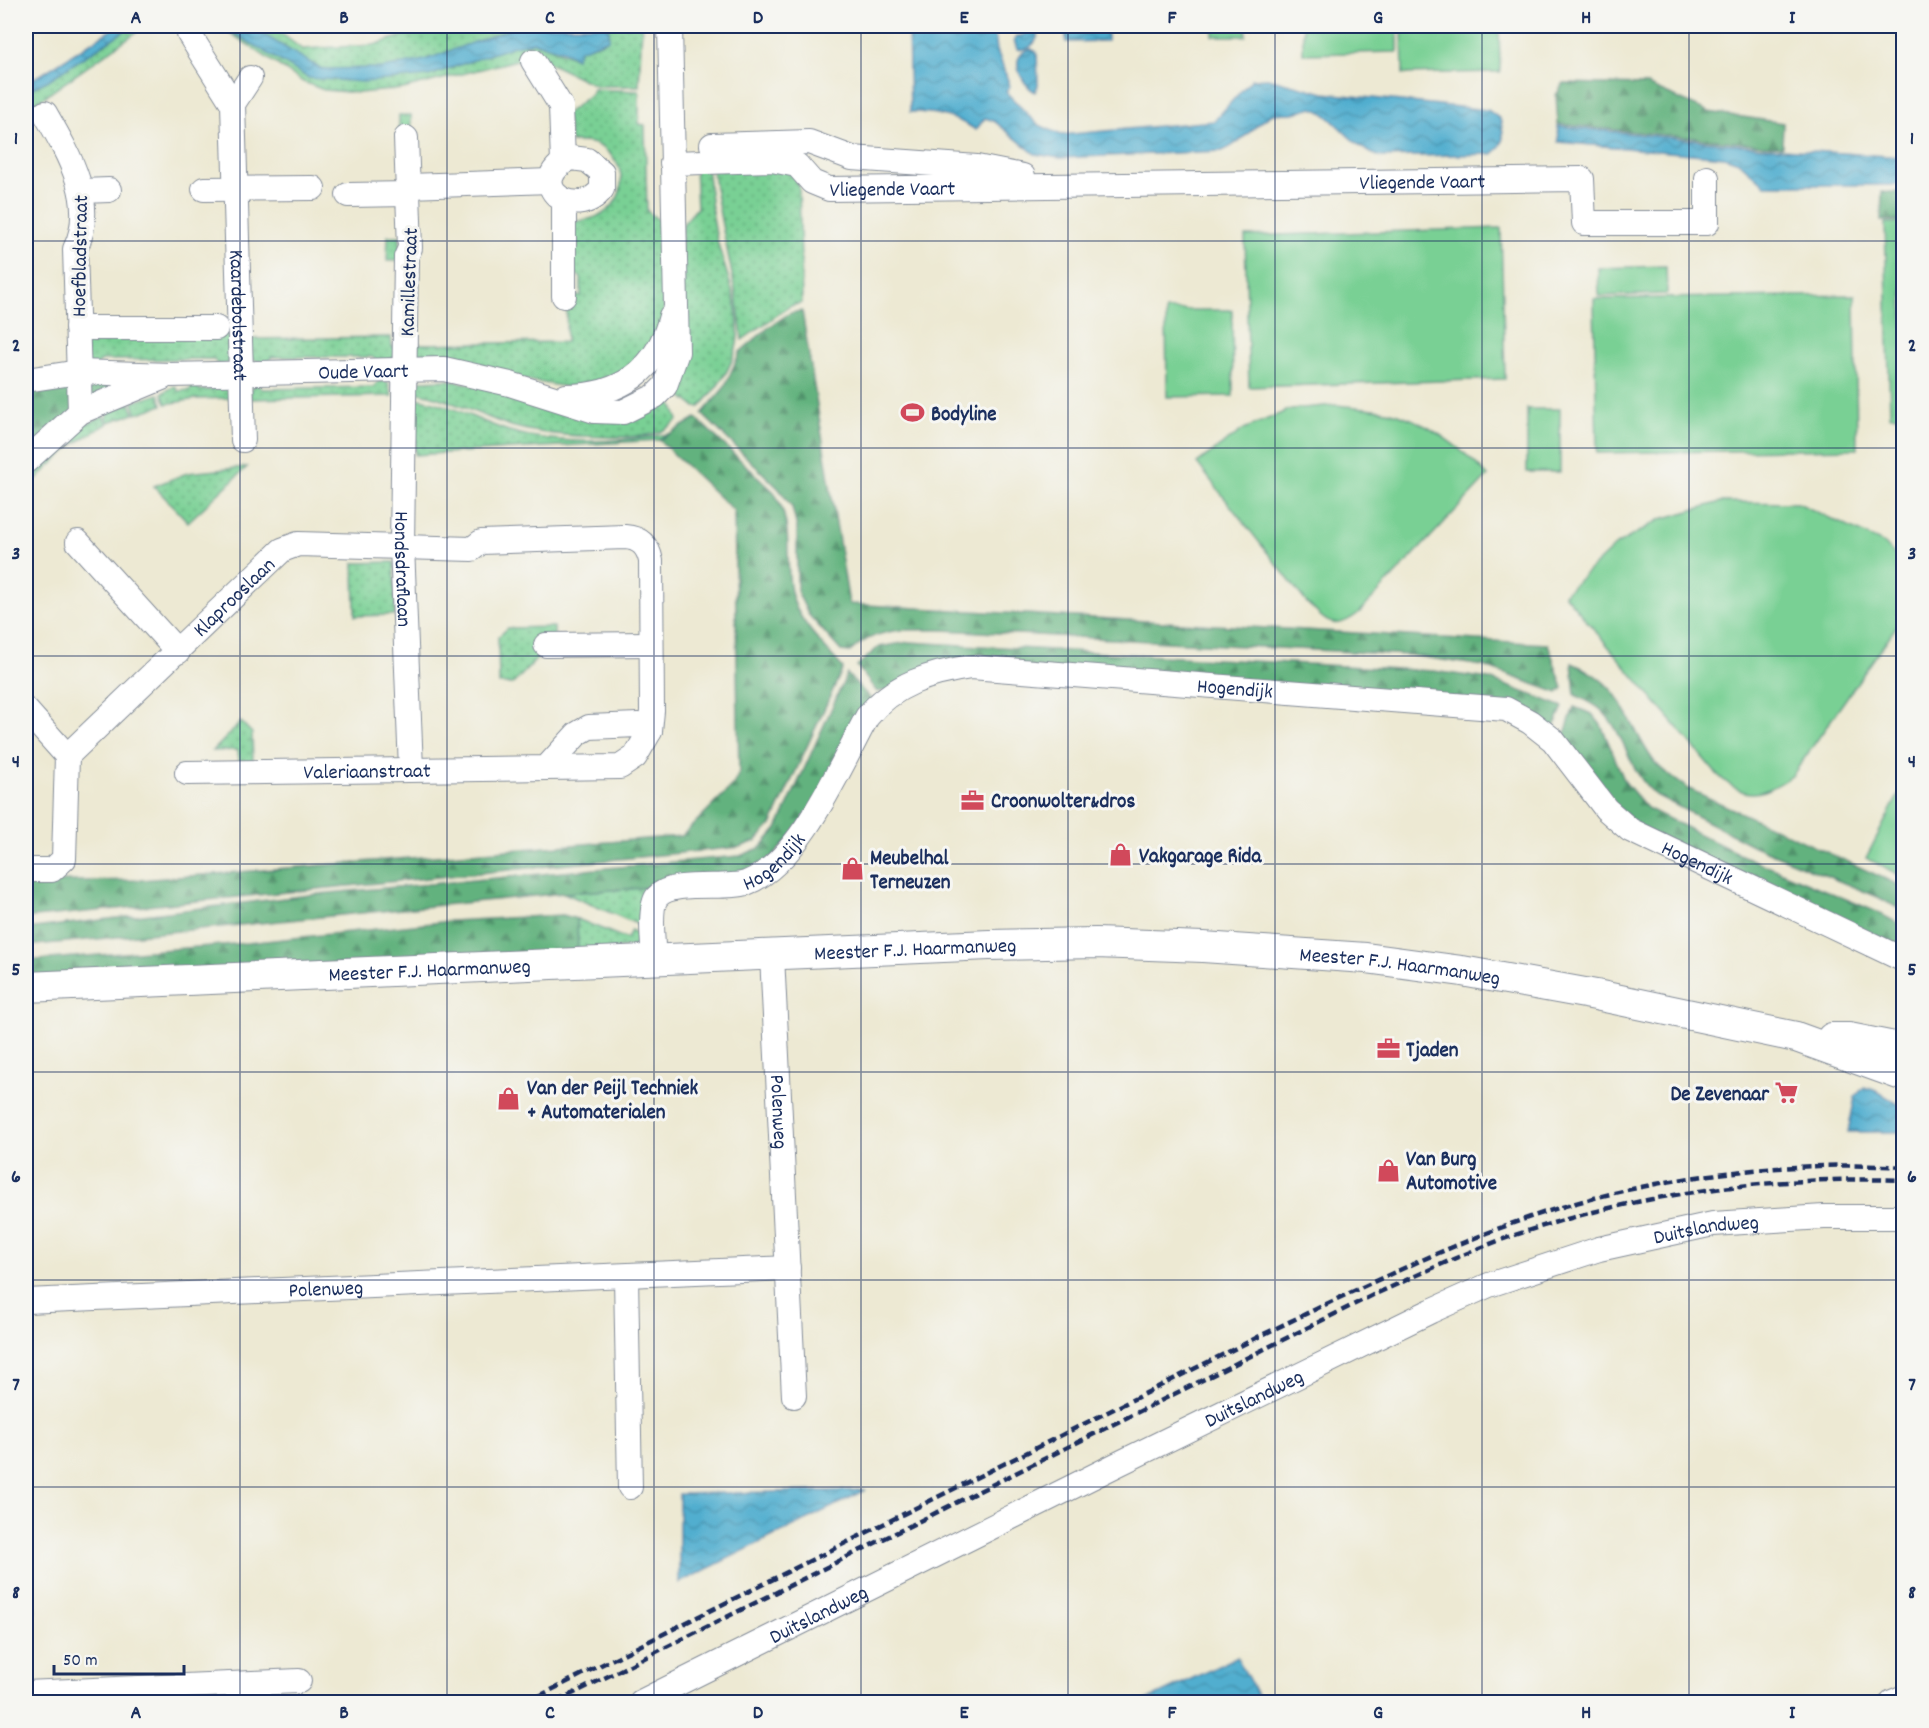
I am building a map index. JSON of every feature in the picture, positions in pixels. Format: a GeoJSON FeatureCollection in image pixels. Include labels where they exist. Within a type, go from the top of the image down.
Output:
{"type":"FeatureCollection","features":[{"type":"Feature","properties":{"kind":"main road","name":"Meester F.J. Haarmanweg"},"geometry":{"type":"LineString","coordinates":[[26,987],[989,945],[1096,943],[1203,947],[1366,958],[1462,971],[1596,995],[1796,1037],[1904,1076]]}},
{"type":"Feature","properties":{"kind":"main road","name":"Meester F.J. Haarmanweg"},"geometry":{"type":"LineString","coordinates":[[1796,1037],[1849,1038],[1904,1049]]}},
{"type":"Feature","properties":{"kind":"street","name":"Oude Vaart"},"geometry":{"type":"LineString","coordinates":[[26,380],[79,372],[170,375],[444,369],[477,375],[552,395],[591,396],[604,393],[631,379],[643,369],[660,346],[676,298],[670,26]]}},
{"type":"Feature","properties":{"kind":"street","name":"Kaardebolstraat"},"geometry":{"type":"LineString","coordinates":[[189,34],[233,104],[243,440]]}},
{"type":"Feature","properties":{"kind":"street"},"geometry":{"type":"LineString","coordinates":[[533,61],[561,106],[559,181],[564,296]]}},
{"type":"Feature","properties":{"kind":"street"},"geometry":{"type":"LineString","coordinates":[[233,104],[250,78]]}},
{"type":"Feature","properties":{"kind":"street","name":"Hoefbladstraat"},"geometry":{"type":"LineString","coordinates":[[45,113],[67,151],[82,191],[82,235],[75,249],[79,372]]}},
{"type":"Feature","properties":{"kind":"street","name":"Kamillestraat"},"geometry":{"type":"LineString","coordinates":[[406,138],[410,248],[406,257],[406,370]]}},
{"type":"Feature","properties":{"kind":"street","name":"Vliegende Vaart"},"geometry":{"type":"LineString","coordinates":[[672,155],[809,141],[852,158],[977,167],[1024,176],[1050,187]]}},
{"type":"Feature","properties":{"kind":"street","name":"Vliegende Vaart"},"geometry":{"type":"LineString","coordinates":[[672,155],[771,160],[797,165],[812,182],[829,189],[1582,179],[1584,223],[1707,223],[1707,178]]}},
{"type":"Feature","properties":{"kind":"street"},"geometry":{"type":"LineString","coordinates":[[348,195],[559,181]]}},
{"type":"Feature","properties":{"kind":"street"},"geometry":{"type":"LineString","coordinates":[[204,189],[313,188]]}},
{"type":"Feature","properties":{"kind":"street"},"geometry":{"type":"LineString","coordinates":[[82,191],[109,190]]}},
{"type":"Feature","properties":{"kind":"street"},"geometry":{"type":"LineString","coordinates":[[77,328],[216,328]]}},
{"type":"Feature","properties":{"kind":"street","name":"Hondsdraflaan"},"geometry":{"type":"LineString","coordinates":[[406,370],[402,395],[402,546],[411,769]]}},
{"type":"Feature","properties":{"kind":"street"},"geometry":{"type":"LineString","coordinates":[[79,372],[80,412]]}},
{"type":"Feature","properties":{"kind":"street","name":"Oude Vaart"},"geometry":{"type":"LineString","coordinates":[[26,461],[80,412],[170,375]]}},
{"type":"Feature","properties":{"kind":"street","name":"Valeriaanstraat"},"geometry":{"type":"LineString","coordinates":[[187,773],[620,767],[635,757],[650,731],[652,711],[650,553],[640,541],[633,538],[481,542],[472,549],[402,546]]}},
{"type":"Feature","properties":{"kind":"street","name":"Klaprooslaan"},"geometry":{"type":"LineString","coordinates":[[78,542],[178,652]]}},
{"type":"Feature","properties":{"kind":"street","name":"Klaprooslaan"},"geometry":{"type":"LineString","coordinates":[[67,756],[282,550],[298,544],[402,546]]}},
{"type":"Feature","properties":{"kind":"street"},"geometry":{"type":"LineString","coordinates":[[546,645],[651,644]]}},
{"type":"Feature","properties":{"kind":"street","name":"Hogendijk"},"geometry":{"type":"LineString","coordinates":[[654,959],[653,907],[658,895],[670,889],[745,883],[775,867],[802,835],[867,717],[879,702],[910,682],[940,671],[971,667],[1506,709],[1530,722],[1553,740],[1606,809],[1630,830],[1904,960]]}},
{"type":"Feature","properties":{"kind":"street"},"geometry":{"type":"LineString","coordinates":[[26,710],[67,756],[64,859],[52,870],[26,870]]}},
{"type":"Feature","properties":{"kind":"street"},"geometry":{"type":"LineString","coordinates":[[546,768],[577,734],[589,727],[638,725],[650,731]]}},
{"type":"Feature","properties":{"kind":"street","name":"Polenweg"},"geometry":{"type":"LineString","coordinates":[[772,956],[794,1396]]}},
{"type":"Feature","properties":{"kind":"street","name":"Duitslandweg"},"geometry":{"type":"LineString","coordinates":[[640,1702],[1148,1450],[1489,1285],[1599,1249],[1713,1224],[1824,1217],[1904,1217]]}},
{"type":"Feature","properties":{"kind":"street","name":"Polenweg"},"geometry":{"type":"LineString","coordinates":[[26,1301],[788,1268]]}},
{"type":"Feature","properties":{"kind":"street"},"geometry":{"type":"LineString","coordinates":[[626,1276],[630,1487]]}},
{"type":"Feature","properties":{"kind":"street"},"geometry":{"type":"LineString","coordinates":[[26,1693],[299,1681]]}},
{"type":"Feature","properties":{"kind":"street"},"geometry":{"type":"LineString","coordinates":[[1892,1702],[1904,1697]]}},
{"type":"Feature","properties":{"kind":"green space"},"geometry":{"type":"Polygon","coordinates":[[[132,26],[145,26],[26,110],[26,91],[47,81],[132,26]]]}},
{"type":"Feature","properties":{"kind":"green space"},"geometry":{"type":"Polygon","coordinates":[[[214,26],[231,29],[309,78],[428,76],[516,45],[534,42],[576,58],[580,50],[606,41],[609,30],[605,26],[642,26],[639,86],[597,86],[549,63],[525,58],[403,89],[359,93],[324,90],[303,82],[224,29],[214,26]]]}},
{"type":"Feature","properties":{"kind":"green space"},"geometry":{"type":"Polygon","coordinates":[[[249,26],[271,26],[302,49],[374,45],[417,31],[465,26],[519,26],[425,60],[384,68],[321,69],[249,26]]]}},
{"type":"Feature","properties":{"kind":"green space"},"geometry":{"type":"Polygon","coordinates":[[[1214,26],[1246,26],[1246,36],[1213,36],[1214,26]]]}},
{"type":"Feature","properties":{"kind":"green space"},"geometry":{"type":"Polygon","coordinates":[[[1303,26],[1398,26],[1398,52],[1303,54],[1303,26]]]}},
{"type":"Feature","properties":{"kind":"green space"},"geometry":{"type":"Polygon","coordinates":[[[1402,26],[1499,26],[1500,72],[1403,74],[1402,26]]]}},
{"type":"Feature","properties":{"kind":"green space"},"geometry":{"type":"Polygon","coordinates":[[[1564,83],[1647,85],[1709,112],[1783,123],[1782,147],[1558,124],[1556,95],[1564,83]]]}},
{"type":"Feature","properties":{"kind":"green space"},"geometry":{"type":"Polygon","coordinates":[[[593,89],[639,91],[639,124],[645,125],[647,211],[664,224],[664,318],[654,344],[616,377],[567,387],[414,361],[414,344],[566,342],[567,296],[581,296],[581,278],[569,267],[573,222],[597,217],[605,212],[616,201],[620,192],[620,173],[612,156],[595,144],[571,142],[566,114],[591,94],[593,89]]]}},
{"type":"Feature","properties":{"kind":"green space"},"geometry":{"type":"Polygon","coordinates":[[[399,115],[411,115],[411,132],[399,132],[399,115]]]}},
{"type":"Feature","properties":{"kind":"green space"},"geometry":{"type":"Polygon","coordinates":[[[707,166],[715,231],[732,291],[738,318],[738,331],[735,353],[728,370],[700,407],[695,407],[671,388],[683,224],[697,208],[695,167],[707,166]]]}},
{"type":"Feature","properties":{"kind":"green space"},"geometry":{"type":"Polygon","coordinates":[[[712,166],[790,171],[799,185],[802,303],[790,306],[742,340],[740,318],[712,166]]]}},
{"type":"Feature","properties":{"kind":"green space"},"geometry":{"type":"Polygon","coordinates":[[[1882,192],[1903,192],[1903,220],[1881,221],[1882,192]]]}},
{"type":"Feature","properties":{"kind":"green space"},"geometry":{"type":"Polygon","coordinates":[[[1903,222],[1903,416],[1890,416],[1885,223],[1903,222]]]}},
{"type":"Feature","properties":{"kind":"green space"},"geometry":{"type":"Polygon","coordinates":[[[1501,228],[1505,379],[1249,387],[1245,236],[1501,228]]]}},
{"type":"Feature","properties":{"kind":"green space"},"geometry":{"type":"Polygon","coordinates":[[[388,236],[400,236],[400,261],[387,261],[388,236]]]}},
{"type":"Feature","properties":{"kind":"green space"},"geometry":{"type":"Polygon","coordinates":[[[1666,266],[1667,294],[1599,296],[1598,268],[1666,266]]]}},
{"type":"Feature","properties":{"kind":"green space"},"geometry":{"type":"Polygon","coordinates":[[[1855,295],[1857,449],[1597,453],[1594,299],[1855,295]]]}},
{"type":"Feature","properties":{"kind":"green space"},"geometry":{"type":"Polygon","coordinates":[[[1166,310],[1232,310],[1233,396],[1167,397],[1166,310]]]}},
{"type":"Feature","properties":{"kind":"green space"},"geometry":{"type":"Polygon","coordinates":[[[802,311],[849,604],[1548,644],[1563,688],[1558,693],[1483,666],[1409,655],[942,630],[893,631],[870,638],[850,652],[841,651],[808,614],[797,591],[797,528],[792,507],[779,489],[702,414],[724,388],[740,352],[769,327],[790,313],[802,311]]]}},
{"type":"Feature","properties":{"kind":"green space"},"geometry":{"type":"Polygon","coordinates":[[[229,334],[229,363],[219,366],[213,359],[102,360],[95,368],[88,366],[84,335],[229,334]]]}},
{"type":"Feature","properties":{"kind":"green space"},"geometry":{"type":"Polygon","coordinates":[[[391,337],[392,347],[401,346],[401,356],[380,363],[372,357],[271,357],[269,365],[251,359],[248,339],[391,337]]]}},
{"type":"Feature","properties":{"kind":"green space"},"geometry":{"type":"Polygon","coordinates":[[[170,375],[80,412],[26,461],[26,380],[170,375]]]}},
{"type":"Feature","properties":{"kind":"green space"},"geometry":{"type":"Polygon","coordinates":[[[447,380],[481,386],[581,415],[668,394],[678,420],[662,431],[631,437],[564,435],[525,429],[499,422],[440,398],[415,392],[415,383],[419,381],[447,380]]]}},
{"type":"Feature","properties":{"kind":"green space"},"geometry":{"type":"Polygon","coordinates":[[[379,381],[388,382],[392,396],[249,399],[253,383],[257,383],[262,389],[373,387],[379,381]]]}},
{"type":"Feature","properties":{"kind":"green space"},"geometry":{"type":"Polygon","coordinates":[[[193,383],[197,383],[199,390],[212,390],[218,384],[228,383],[232,387],[231,398],[197,399],[166,404],[162,393],[175,386],[178,391],[190,390],[193,383]]]}},
{"type":"Feature","properties":{"kind":"green space"},"geometry":{"type":"Polygon","coordinates":[[[159,394],[162,405],[136,414],[133,402],[159,394]]]}},
{"type":"Feature","properties":{"kind":"green space"},"geometry":{"type":"Polygon","coordinates":[[[414,398],[451,408],[509,431],[548,439],[610,441],[669,434],[659,440],[415,455],[414,398]]]}},
{"type":"Feature","properties":{"kind":"green space"},"geometry":{"type":"Polygon","coordinates":[[[130,403],[134,414],[108,422],[106,417],[109,412],[130,403]]]}},
{"type":"Feature","properties":{"kind":"green space"},"geometry":{"type":"Polygon","coordinates":[[[1336,405],[1387,411],[1415,421],[1442,436],[1488,476],[1360,612],[1344,622],[1332,623],[1307,603],[1197,463],[1244,429],[1291,409],[1336,405]]]}},
{"type":"Feature","properties":{"kind":"green space"},"geometry":{"type":"Polygon","coordinates":[[[1527,409],[1560,409],[1560,472],[1527,472],[1527,409]]]}},
{"type":"Feature","properties":{"kind":"green space"},"geometry":{"type":"Polygon","coordinates":[[[103,416],[107,424],[74,444],[70,438],[81,422],[90,423],[103,416]]]}},
{"type":"Feature","properties":{"kind":"green space"},"geometry":{"type":"Polygon","coordinates":[[[696,418],[774,492],[785,517],[789,579],[794,602],[812,633],[843,668],[771,825],[756,841],[740,847],[26,918],[26,882],[140,880],[682,836],[733,785],[739,773],[734,511],[659,440],[696,418]]]}},
{"type":"Feature","properties":{"kind":"green space"},"geometry":{"type":"Polygon","coordinates":[[[68,439],[73,445],[51,465],[46,459],[68,439]]]}},
{"type":"Feature","properties":{"kind":"green space"},"geometry":{"type":"Polygon","coordinates":[[[44,461],[49,467],[26,489],[26,473],[30,473],[44,461]]]}},
{"type":"Feature","properties":{"kind":"green space"},"geometry":{"type":"Polygon","coordinates":[[[247,467],[188,522],[154,486],[187,473],[247,467]]]}},
{"type":"Feature","properties":{"kind":"green space"},"geometry":{"type":"Polygon","coordinates":[[[1721,502],[1798,503],[1885,544],[1903,564],[1903,617],[1792,776],[1770,789],[1752,793],[1734,788],[1714,771],[1564,594],[1616,545],[1661,519],[1721,502]]]}},
{"type":"Feature","properties":{"kind":"green space"},"geometry":{"type":"Polygon","coordinates":[[[394,562],[395,615],[355,616],[354,563],[394,562]]]}},
{"type":"Feature","properties":{"kind":"green space"},"geometry":{"type":"Polygon","coordinates":[[[554,627],[554,641],[513,684],[499,684],[498,637],[508,628],[554,627]]]}},
{"type":"Feature","properties":{"kind":"green space"},"geometry":{"type":"Polygon","coordinates":[[[909,642],[1434,671],[1489,679],[1563,707],[1553,729],[1539,717],[1027,667],[877,692],[857,666],[879,647],[909,642]]]}},
{"type":"Feature","properties":{"kind":"green space"},"geometry":{"type":"Polygon","coordinates":[[[1572,663],[1590,672],[1613,692],[1653,760],[1670,776],[1689,789],[1903,887],[1903,911],[1878,897],[1754,846],[1656,795],[1639,776],[1609,718],[1597,707],[1575,695],[1572,663]]]}},
{"type":"Feature","properties":{"kind":"green space"},"geometry":{"type":"Polygon","coordinates":[[[847,674],[874,702],[813,811],[762,869],[659,887],[564,893],[26,946],[26,929],[318,894],[740,856],[760,848],[777,829],[847,674]]]}},
{"type":"Feature","properties":{"kind":"green space"},"geometry":{"type":"Polygon","coordinates":[[[1574,707],[1592,714],[1601,725],[1625,782],[1647,808],[1741,855],[1877,912],[1903,926],[1903,950],[1641,828],[1611,801],[1563,739],[1574,707]]]}},
{"type":"Feature","properties":{"kind":"green space"},"geometry":{"type":"Polygon","coordinates":[[[241,722],[252,733],[253,763],[239,763],[238,750],[213,751],[241,722]]]}},
{"type":"Feature","properties":{"kind":"green space"},"geometry":{"type":"Polygon","coordinates":[[[1903,786],[1904,877],[1866,858],[1903,786]]]}},
{"type":"Feature","properties":{"kind":"green space"},"geometry":{"type":"Polygon","coordinates":[[[659,887],[646,928],[564,893],[659,887]]]}},
{"type":"Feature","properties":{"kind":"green space"},"geometry":{"type":"Polygon","coordinates":[[[563,915],[577,919],[578,953],[26,979],[26,961],[247,943],[451,921],[563,915]]]}},
{"type":"Feature","properties":{"kind":"green space"},"geometry":{"type":"Polygon","coordinates":[[[577,919],[627,939],[631,930],[645,937],[646,945],[578,953],[577,919]]]}},
{"type":"Feature","properties":{"kind":"green space"},"geometry":{"type":"Polygon","coordinates":[[[26,1485],[29,1485],[35,1611],[26,1611],[26,1485]]]}},
{"type":"Feature","properties":{"kind":"water"},"geometry":{"type":"Polygon","coordinates":[[[117,26],[132,26],[47,81],[26,91],[26,82],[117,26]]]}},
{"type":"Feature","properties":{"kind":"water"},"geometry":{"type":"Polygon","coordinates":[[[222,26],[249,26],[321,69],[384,68],[425,60],[519,26],[605,26],[609,30],[609,39],[580,50],[576,58],[564,51],[534,42],[514,46],[428,76],[364,82],[309,78],[222,26]]]}},
{"type":"Feature","properties":{"kind":"water"},"geometry":{"type":"Polygon","coordinates":[[[908,26],[994,26],[997,50],[1010,86],[1006,92],[1037,124],[1061,135],[1214,121],[1252,79],[1268,78],[1324,93],[1488,110],[1500,119],[1503,138],[1500,147],[1492,154],[1382,157],[1360,146],[1327,116],[1311,108],[1293,113],[1271,115],[1236,144],[1222,151],[1060,158],[1035,154],[994,121],[985,118],[976,130],[960,121],[944,116],[910,112],[908,26]]]}},
{"type":"Feature","properties":{"kind":"water"},"geometry":{"type":"Polygon","coordinates":[[[1030,26],[1039,27],[1036,40],[1026,49],[1017,49],[1014,40],[1026,34],[1030,26]]]}},
{"type":"Feature","properties":{"kind":"water"},"geometry":{"type":"Polygon","coordinates":[[[1066,26],[1107,26],[1107,41],[1066,42],[1066,26]]]}},
{"type":"Feature","properties":{"kind":"water"},"geometry":{"type":"Polygon","coordinates":[[[1031,49],[1037,52],[1038,85],[1035,92],[1025,82],[1018,69],[1019,57],[1031,49]]]}},
{"type":"Feature","properties":{"kind":"water"},"geometry":{"type":"Polygon","coordinates":[[[1558,126],[1781,149],[1903,157],[1903,185],[1765,185],[1739,162],[1724,157],[1559,142],[1558,126]]]}},
{"type":"Feature","properties":{"kind":"water"},"geometry":{"type":"Polygon","coordinates":[[[1864,1087],[1877,1091],[1903,1107],[1903,1132],[1848,1132],[1855,1097],[1864,1087]]]}},
{"type":"Feature","properties":{"kind":"water"},"geometry":{"type":"Polygon","coordinates":[[[866,1490],[679,1583],[679,1494],[866,1490]]]}},
{"type":"Feature","properties":{"kind":"water"},"geometry":{"type":"Polygon","coordinates":[[[1237,1657],[1261,1702],[1143,1702],[1237,1657]]]}},
{"type":"Feature","properties":{"kind":"railway"},"geometry":{"type":"LineString","coordinates":[[527,1702],[1262,1335],[1389,1275],[1486,1233],[1565,1206],[1612,1193],[1709,1175],[1807,1166],[1904,1167]]}},
{"type":"Feature","properties":{"kind":"railway"},"geometry":{"type":"LineString","coordinates":[[556,1702],[1373,1295],[1482,1247],[1597,1211],[1698,1191],[1800,1181],[1904,1180]]}},
{"type":"Feature","properties":{"kind":"place","name":"Bodyline"},"geometry":{"type":"Point","coordinates":[913,413]}},
{"type":"Feature","properties":{"kind":"place","name":"Croonwolter&dros"},"geometry":{"type":"Point","coordinates":[973,800]}},
{"type":"Feature","properties":{"kind":"place","name":"Vakgarage Rida"},"geometry":{"type":"Point","coordinates":[1121,855]}},
{"type":"Feature","properties":{"kind":"place","name":"Meubelhal Terneuzen"},"geometry":{"type":"Point","coordinates":[852,869]}},
{"type":"Feature","properties":{"kind":"place","name":"Tjaden"},"geometry":{"type":"Point","coordinates":[1388,1049]}},
{"type":"Feature","properties":{"kind":"place","name":"De Zevenaar"},"geometry":{"type":"Point","coordinates":[1787,1093]}},
{"type":"Feature","properties":{"kind":"place","name":"Van der Peijl Techniek + Automaterialen"},"geometry":{"type":"Point","coordinates":[509,1099]}},
{"type":"Feature","properties":{"kind":"place","name":"Van Burg Automotive"},"geometry":{"type":"Point","coordinates":[1388,1170]}}]}
